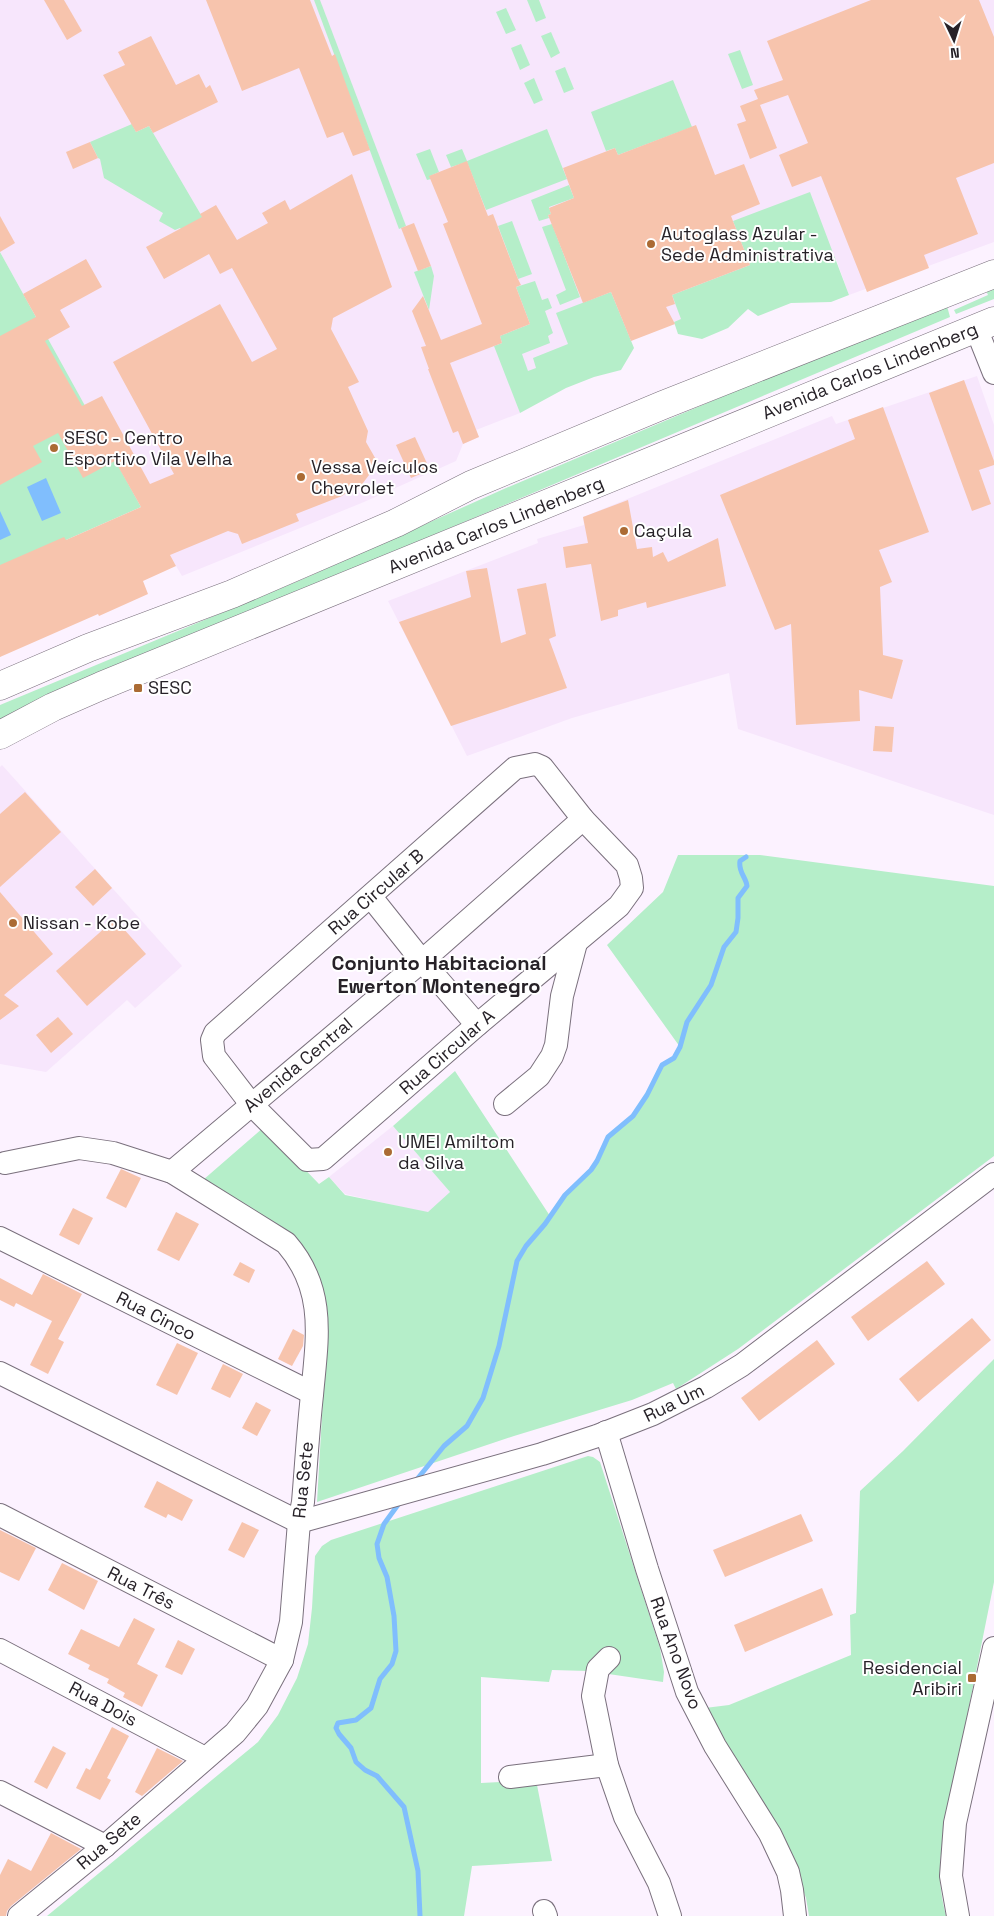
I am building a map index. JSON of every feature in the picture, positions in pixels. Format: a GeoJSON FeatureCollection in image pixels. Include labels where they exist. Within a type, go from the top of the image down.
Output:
{"type":"FeatureCollection","features":[{"type":"Feature","properties":{"kind":"main road"},"geometry":{"type":"LineString","coordinates":[[0,686],[88,648],[232,594],[396,523],[471,485],[619,423],[994,274]]}},
{"type":"Feature","properties":{"kind":"main road","name":"Avenida Carlos Lindenberg"},"geometry":{"type":"LineString","coordinates":[[0,735],[101,686],[985,325]]}},
{"type":"Feature","properties":{"kind":"street"},"geometry":{"type":"LineString","coordinates":[[985,325],[994,373]]}},
{"type":"Feature","properties":{"kind":"street","name":"Rua Circular B"},"geometry":{"type":"LineString","coordinates":[[251,1104],[214,1056],[212,1040],[215,1034],[371,898],[515,768],[535,764],[542,767],[583,819]]}},
{"type":"Feature","properties":{"kind":"street","name":"Rua Circular A"},"geometry":{"type":"LineString","coordinates":[[251,1104],[307,1160],[323,1159],[477,1025],[576,943],[618,906],[632,888],[627,865],[583,819]]}},
{"type":"Feature","properties":{"kind":"street","name":"Avenida Central"},"geometry":{"type":"LineString","coordinates":[[172,1172],[422,962],[583,819]]}},
{"type":"Feature","properties":{"kind":"street"},"geometry":{"type":"LineString","coordinates":[[371,898],[422,962],[477,1025]]}},
{"type":"Feature","properties":{"kind":"street"},"geometry":{"type":"LineString","coordinates":[[506,1104],[539,1076],[552,1056],[556,1045],[562,996],[576,943]]}},
{"type":"Feature","properties":{"kind":"street","name":"Rua Sete"},"geometry":{"type":"LineString","coordinates":[[2,1165],[79,1148],[114,1153],[172,1172],[286,1243],[298,1257],[314,1294],[317,1320],[316,1355],[303,1502],[298,1522],[291,1622],[282,1660],[257,1706],[235,1733],[105,1846],[19,1916]]}},
{"type":"Feature","properties":{"kind":"street","name":"Rua Um"},"geometry":{"type":"LineString","coordinates":[[298,1522],[542,1454],[633,1422],[684,1399],[742,1365],[994,1174]]}},
{"type":"Feature","properties":{"kind":"street","name":"Rua Cinco"},"geometry":{"type":"LineString","coordinates":[[0,1238],[312,1394]]}},
{"type":"Feature","properties":{"kind":"street"},"geometry":{"type":"LineString","coordinates":[[0,1372],[298,1522]]}},
{"type":"Feature","properties":{"kind":"street","name":"Rua Ano Novo"},"geometry":{"type":"LineString","coordinates":[[606,1432],[647,1570],[687,1692],[715,1746],[770,1834],[788,1872],[795,1916]]}},
{"type":"Feature","properties":{"kind":"street","name":"Rua Três"},"geometry":{"type":"LineString","coordinates":[[0,1515],[282,1660]]}},
{"type":"Feature","properties":{"kind":"street"},"geometry":{"type":"LineString","coordinates":[[958,1916],[952,1876],[955,1822],[994,1648]]}},
{"type":"Feature","properties":{"kind":"street","name":"Rua Dois"},"geometry":{"type":"LineString","coordinates":[[0,1650],[205,1758]]}},
{"type":"Feature","properties":{"kind":"street"},"geometry":{"type":"LineString","coordinates":[[609,1658],[598,1670],[593,1696],[608,1765],[625,1817],[659,1883],[670,1916]]}},
{"type":"Feature","properties":{"kind":"street"},"geometry":{"type":"LineString","coordinates":[[510,1777],[608,1765]]}},
{"type":"Feature","properties":{"kind":"street"},"geometry":{"type":"LineString","coordinates":[[0,1792],[105,1846]]}},
{"type":"Feature","properties":{"kind":"shaded area"},"geometry":{"type":"Polygon","coordinates":[[[0,0],[994,0],[994,242],[849,295],[836,259],[510,386],[520,413],[476,430],[479,437],[463,444],[456,461],[364,502],[182,576],[132,492],[0,252],[0,0]]]}},
{"type":"Feature","properties":{"kind":"shaded area"},"geometry":{"type":"Polygon","coordinates":[[[977,376],[994,425],[994,815],[738,729],[729,673],[572,718],[467,756],[388,601],[538,543],[537,539],[584,525],[583,517],[832,416],[836,424],[977,376]]]}},
{"type":"Feature","properties":{"kind":"shaded area"},"geometry":{"type":"Polygon","coordinates":[[[2,765],[182,966],[135,1008],[127,1000],[46,1072],[0,1064],[0,767],[2,765]]]}},
{"type":"Feature","properties":{"kind":"shaded area","name":"UMEI Amiltom da Silva"},"geometry":{"type":"Polygon","coordinates":[[[393,1126],[450,1192],[428,1213],[345,1194],[329,1177],[393,1126]]]}},
{"type":"Feature","properties":{"kind":"green space"},"geometry":{"type":"Polygon","coordinates":[[[314,0],[320,0],[406,226],[399,229],[314,0]]]}},
{"type":"Feature","properties":{"kind":"green space"},"geometry":{"type":"Polygon","coordinates":[[[527,0],[539,0],[546,18],[536,22],[527,0]]]}},
{"type":"Feature","properties":{"kind":"green space"},"geometry":{"type":"Polygon","coordinates":[[[506,8],[516,30],[506,34],[496,12],[506,8]]]}},
{"type":"Feature","properties":{"kind":"green space"},"geometry":{"type":"Polygon","coordinates":[[[551,32],[560,53],[551,58],[541,36],[551,32]]]}},
{"type":"Feature","properties":{"kind":"green space"},"geometry":{"type":"Polygon","coordinates":[[[521,44],[530,65],[520,70],[511,48],[521,44]]]}},
{"type":"Feature","properties":{"kind":"green space"},"geometry":{"type":"Polygon","coordinates":[[[740,50],[753,85],[742,89],[728,54],[740,50]]]}},
{"type":"Feature","properties":{"kind":"green space"},"geometry":{"type":"Polygon","coordinates":[[[565,67],[574,89],[564,93],[555,71],[565,67]]]}},
{"type":"Feature","properties":{"kind":"green space"},"geometry":{"type":"Polygon","coordinates":[[[534,78],[543,100],[534,104],[524,83],[534,78]]]}},
{"type":"Feature","properties":{"kind":"green space"},"geometry":{"type":"Polygon","coordinates":[[[673,80],[692,127],[618,155],[615,148],[606,151],[591,112],[673,80]]]}},
{"type":"Feature","properties":{"kind":"green space"},"geometry":{"type":"Polygon","coordinates":[[[132,124],[136,132],[149,126],[204,220],[183,231],[180,228],[175,230],[159,221],[163,213],[104,178],[100,159],[90,142],[132,124]]]}},
{"type":"Feature","properties":{"kind":"green space"},"geometry":{"type":"Polygon","coordinates":[[[547,129],[567,179],[486,210],[467,162],[451,167],[446,155],[462,149],[467,161],[547,129]]]}},
{"type":"Feature","properties":{"kind":"green space"},"geometry":{"type":"Polygon","coordinates":[[[430,149],[439,172],[430,176],[431,179],[427,180],[416,154],[430,149]]]}},
{"type":"Feature","properties":{"kind":"green space"},"geometry":{"type":"Polygon","coordinates":[[[569,185],[574,198],[549,207],[551,214],[548,215],[549,218],[539,221],[531,200],[569,185]]]}},
{"type":"Feature","properties":{"kind":"green space"},"geometry":{"type":"Polygon","coordinates":[[[810,192],[849,295],[831,302],[791,303],[758,316],[748,309],[728,328],[702,339],[678,334],[674,322],[681,319],[672,295],[750,265],[733,221],[810,192]]]}},
{"type":"Feature","properties":{"kind":"green space"},"geometry":{"type":"Polygon","coordinates":[[[512,221],[532,274],[518,279],[498,226],[512,221]]]}},
{"type":"Feature","properties":{"kind":"green space"},"geometry":{"type":"Polygon","coordinates":[[[552,224],[580,297],[560,305],[556,295],[566,290],[542,227],[552,224]]]}},
{"type":"Feature","properties":{"kind":"green space","name":"SESC - Centro Esportivo Vila Velha"},"geometry":{"type":"Polygon","coordinates":[[[0,252],[141,507],[66,540],[0,657],[0,252]]]}},
{"type":"Feature","properties":{"kind":"green space"},"geometry":{"type":"Polygon","coordinates":[[[431,266],[434,276],[429,310],[414,272],[431,266]]]}},
{"type":"Feature","properties":{"kind":"green space"},"geometry":{"type":"Polygon","coordinates":[[[535,281],[542,300],[548,298],[552,308],[545,311],[553,333],[548,336],[550,343],[522,354],[528,371],[536,368],[533,358],[568,344],[556,313],[611,292],[634,348],[621,370],[594,377],[566,388],[520,413],[494,346],[502,343],[500,336],[530,324],[516,287],[535,281]]]}},
{"type":"Feature","properties":{"kind":"green space"},"geometry":{"type":"Polygon","coordinates":[[[994,281],[994,299],[956,314],[954,310],[988,295],[984,286],[994,281]]]}},
{"type":"Feature","properties":{"kind":"green space"},"geometry":{"type":"Polygon","coordinates":[[[979,288],[947,306],[950,317],[97,677],[0,723],[0,705],[303,579],[506,488],[979,288]]]}},
{"type":"Feature","properties":{"kind":"green space"},"geometry":{"type":"Polygon","coordinates":[[[678,855],[760,855],[994,886],[994,1156],[738,1349],[676,1389],[673,1383],[632,1400],[514,1436],[317,1502],[327,1330],[327,1306],[321,1283],[313,1263],[300,1244],[203,1180],[264,1127],[319,1184],[329,1177],[345,1195],[428,1212],[450,1192],[393,1126],[455,1071],[550,1216],[565,1195],[591,1170],[608,1137],[633,1116],[647,1095],[662,1065],[674,1058],[680,1047],[607,945],[663,892],[678,855]]]}},
{"type":"Feature","properties":{"kind":"green space"},"geometry":{"type":"Polygon","coordinates":[[[994,1359],[994,1582],[943,1836],[940,1876],[946,1916],[809,1916],[806,1898],[791,1857],[732,1760],[705,1708],[729,1705],[851,1655],[850,1615],[856,1613],[860,1491],[903,1451],[994,1359]]]}},
{"type":"Feature","properties":{"kind":"green space"},"geometry":{"type":"Polygon","coordinates":[[[588,1456],[600,1462],[660,1648],[664,1672],[663,1682],[588,1671],[552,1670],[549,1682],[481,1677],[481,1783],[536,1780],[552,1861],[472,1866],[464,1916],[47,1916],[258,1742],[278,1715],[297,1678],[308,1644],[315,1556],[322,1546],[331,1540],[588,1456]]]}},
{"type":"Feature","properties":{"kind":"water"},"geometry":{"type":"Polygon","coordinates":[[[46,478],[61,513],[42,521],[27,487],[46,478]]]}},
{"type":"Feature","properties":{"kind":"water"},"geometry":{"type":"Polygon","coordinates":[[[0,511],[11,535],[0,540],[0,511]]]}},
{"type":"Feature","properties":{"kind":"building"},"geometry":{"type":"Polygon","coordinates":[[[44,0],[64,0],[82,31],[67,40],[44,0]]]}},
{"type":"Feature","properties":{"kind":"building"},"geometry":{"type":"Polygon","coordinates":[[[206,0],[310,0],[332,56],[335,54],[370,150],[353,156],[343,132],[327,138],[299,68],[242,91],[206,0]]]}},
{"type":"Feature","properties":{"kind":"building"},"geometry":{"type":"Polygon","coordinates":[[[871,0],[979,0],[994,37],[994,163],[956,178],[978,234],[924,255],[929,268],[867,292],[821,176],[792,187],[779,155],[808,143],[788,95],[760,105],[777,148],[750,159],[737,124],[746,121],[740,106],[758,99],[754,90],[783,80],[767,41],[871,0]]]}},
{"type":"Feature","properties":{"kind":"building"},"geometry":{"type":"Polygon","coordinates":[[[151,36],[176,85],[199,74],[206,88],[210,85],[218,102],[153,133],[149,126],[136,132],[103,75],[125,65],[118,52],[151,36]]]}},
{"type":"Feature","properties":{"kind":"building","name":"Autoglass Azular - Sede Administrativa"},"geometry":{"type":"Polygon","coordinates":[[[696,125],[715,175],[744,164],[760,204],[731,216],[750,265],[672,295],[675,304],[666,307],[675,324],[631,341],[611,292],[583,303],[548,215],[551,214],[549,208],[574,198],[563,168],[615,148],[618,155],[696,125]]]}},
{"type":"Feature","properties":{"kind":"building"},"geometry":{"type":"Polygon","coordinates":[[[90,142],[98,158],[73,169],[66,152],[90,142]]]}},
{"type":"Feature","properties":{"kind":"building"},"geometry":{"type":"Polygon","coordinates":[[[467,161],[488,216],[493,214],[521,285],[516,287],[530,324],[500,336],[502,343],[450,363],[479,437],[463,444],[458,431],[453,433],[428,369],[421,347],[426,346],[412,311],[423,296],[441,340],[482,324],[443,224],[448,222],[429,176],[467,161]]]}},
{"type":"Feature","properties":{"kind":"building"},"geometry":{"type":"Polygon","coordinates":[[[352,174],[392,287],[333,318],[331,329],[359,382],[348,387],[368,431],[366,442],[378,463],[357,491],[355,487],[342,496],[296,514],[299,521],[242,544],[238,534],[228,531],[170,555],[176,566],[143,581],[148,594],[0,657],[0,565],[64,537],[66,540],[141,507],[115,461],[83,478],[58,433],[33,446],[42,462],[0,485],[0,336],[36,317],[23,294],[86,259],[102,287],[60,310],[70,327],[45,341],[82,406],[102,396],[150,484],[174,474],[113,362],[220,304],[252,362],[277,349],[232,268],[220,274],[209,254],[164,279],[146,247],[202,217],[200,214],[216,205],[237,240],[268,223],[262,213],[285,200],[290,210],[352,174]]]}},
{"type":"Feature","properties":{"kind":"building"},"geometry":{"type":"Polygon","coordinates":[[[0,216],[15,243],[0,252],[0,216]]]}},
{"type":"Feature","properties":{"kind":"building"},"geometry":{"type":"Polygon","coordinates":[[[414,223],[431,266],[418,271],[401,228],[414,223]]]}},
{"type":"Feature","properties":{"kind":"building"},"geometry":{"type":"Polygon","coordinates":[[[964,380],[994,461],[994,465],[979,470],[991,504],[972,511],[929,393],[964,380]]]}},
{"type":"Feature","properties":{"kind":"building"},"geometry":{"type":"Polygon","coordinates":[[[883,407],[929,532],[879,550],[892,582],[880,587],[883,655],[903,660],[892,699],[859,690],[860,721],[796,725],[791,624],[775,630],[720,495],[855,439],[848,420],[883,407]]]}},
{"type":"Feature","properties":{"kind":"building"},"geometry":{"type":"Polygon","coordinates":[[[415,437],[430,470],[411,478],[396,445],[415,437]]]}},
{"type":"Feature","properties":{"kind":"building"},"geometry":{"type":"Polygon","coordinates":[[[628,500],[637,549],[652,547],[653,557],[663,552],[668,562],[718,538],[726,586],[647,608],[646,602],[618,610],[618,616],[601,621],[591,564],[566,568],[563,547],[588,543],[583,517],[628,500]]]}},
{"type":"Feature","properties":{"kind":"building"},"geometry":{"type":"Polygon","coordinates":[[[487,568],[501,643],[526,634],[517,589],[546,583],[556,636],[549,639],[567,688],[451,726],[399,622],[471,597],[466,571],[487,568]]]}},
{"type":"Feature","properties":{"kind":"building"},"geometry":{"type":"Polygon","coordinates":[[[875,726],[894,727],[892,752],[873,751],[875,726]]]}},
{"type":"Feature","properties":{"kind":"building"},"geometry":{"type":"Polygon","coordinates":[[[25,792],[61,832],[0,887],[0,814],[25,792]]]}},
{"type":"Feature","properties":{"kind":"building"},"geometry":{"type":"Polygon","coordinates":[[[95,869],[112,888],[93,906],[75,887],[95,869]]]}},
{"type":"Feature","properties":{"kind":"building","name":"Nissan - Kobe"},"geometry":{"type":"Polygon","coordinates":[[[0,892],[53,954],[4,995],[19,1006],[0,1020],[0,892]]]}},
{"type":"Feature","properties":{"kind":"building"},"geometry":{"type":"Polygon","coordinates":[[[115,919],[146,954],[87,1006],[56,971],[115,919]]]}},
{"type":"Feature","properties":{"kind":"building"},"geometry":{"type":"Polygon","coordinates":[[[58,1017],[73,1034],[51,1053],[36,1035],[58,1017]]]}},
{"type":"Feature","properties":{"kind":"building"},"geometry":{"type":"Polygon","coordinates":[[[121,1169],[141,1178],[126,1208],[106,1198],[121,1169]]]}},
{"type":"Feature","properties":{"kind":"building"},"geometry":{"type":"Polygon","coordinates":[[[73,1208],[93,1218],[79,1245],[59,1235],[73,1208]]]}},
{"type":"Feature","properties":{"kind":"building"},"geometry":{"type":"Polygon","coordinates":[[[176,1212],[199,1224],[179,1261],[157,1250],[176,1212]]]}},
{"type":"Feature","properties":{"kind":"building"},"geometry":{"type":"Polygon","coordinates":[[[927,1261],[945,1284],[868,1341],[851,1317],[927,1261]]]}},
{"type":"Feature","properties":{"kind":"building"},"geometry":{"type":"Polygon","coordinates":[[[240,1262],[255,1270],[249,1283],[233,1275],[240,1262]]]}},
{"type":"Feature","properties":{"kind":"building"},"geometry":{"type":"Polygon","coordinates":[[[43,1274],[82,1294],[58,1339],[64,1342],[48,1374],[30,1365],[52,1321],[16,1303],[14,1307],[0,1300],[0,1278],[32,1295],[43,1274]]]}},
{"type":"Feature","properties":{"kind":"building"},"geometry":{"type":"Polygon","coordinates":[[[972,1318],[991,1340],[918,1402],[899,1379],[972,1318]]]}},
{"type":"Feature","properties":{"kind":"building"},"geometry":{"type":"Polygon","coordinates":[[[293,1329],[304,1335],[303,1346],[292,1366],[278,1359],[293,1329]]]}},
{"type":"Feature","properties":{"kind":"building"},"geometry":{"type":"Polygon","coordinates":[[[817,1340],[835,1364],[759,1421],[741,1398],[817,1340]]]}},
{"type":"Feature","properties":{"kind":"building"},"geometry":{"type":"Polygon","coordinates":[[[177,1343],[198,1353],[177,1395],[156,1385],[177,1343]]]}},
{"type":"Feature","properties":{"kind":"building"},"geometry":{"type":"Polygon","coordinates":[[[223,1364],[243,1374],[230,1398],[211,1389],[223,1364]]]}},
{"type":"Feature","properties":{"kind":"building"},"geometry":{"type":"Polygon","coordinates":[[[256,1402],[271,1410],[257,1436],[242,1428],[256,1402]]]}},
{"type":"Feature","properties":{"kind":"building"},"geometry":{"type":"Polygon","coordinates":[[[157,1481],[193,1500],[182,1521],[168,1514],[166,1518],[144,1507],[157,1481]]]}},
{"type":"Feature","properties":{"kind":"building"},"geometry":{"type":"Polygon","coordinates":[[[801,1514],[813,1541],[725,1577],[713,1550],[801,1514]]]}},
{"type":"Feature","properties":{"kind":"building"},"geometry":{"type":"Polygon","coordinates":[[[242,1522],[259,1530],[244,1558],[228,1550],[242,1522]]]}},
{"type":"Feature","properties":{"kind":"building"},"geometry":{"type":"Polygon","coordinates":[[[0,1530],[36,1548],[19,1581],[0,1572],[0,1530]]]}},
{"type":"Feature","properties":{"kind":"building"},"geometry":{"type":"Polygon","coordinates":[[[62,1563],[98,1581],[84,1610],[48,1590],[62,1563]]]}},
{"type":"Feature","properties":{"kind":"building"},"geometry":{"type":"Polygon","coordinates":[[[822,1588],[833,1615],[745,1652],[734,1625],[822,1588]]]}},
{"type":"Feature","properties":{"kind":"building"},"geometry":{"type":"Polygon","coordinates":[[[134,1618],[155,1629],[137,1664],[158,1675],[142,1707],[123,1697],[125,1693],[107,1683],[109,1679],[88,1669],[90,1665],[68,1654],[81,1629],[119,1647],[134,1618]]]}},
{"type":"Feature","properties":{"kind":"building"},"geometry":{"type":"Polygon","coordinates":[[[178,1640],[195,1649],[182,1675],[165,1667],[178,1640]]]}},
{"type":"Feature","properties":{"kind":"building"},"geometry":{"type":"Polygon","coordinates":[[[112,1727],[129,1736],[107,1778],[111,1780],[100,1800],[76,1788],[86,1768],[90,1770],[112,1727]]]}},
{"type":"Feature","properties":{"kind":"building"},"geometry":{"type":"Polygon","coordinates":[[[53,1746],[66,1753],[47,1789],[34,1782],[53,1746]]]}},
{"type":"Feature","properties":{"kind":"building"},"geometry":{"type":"Polygon","coordinates":[[[157,1748],[183,1761],[142,1796],[135,1792],[157,1748]]]}},
{"type":"Feature","properties":{"kind":"building"},"geometry":{"type":"Polygon","coordinates":[[[51,1833],[81,1849],[11,1906],[6,1916],[0,1916],[0,1875],[8,1859],[31,1871],[51,1833]]]}},
{"type":"Feature","properties":{"kind":"waterway"},"geometry":{"type":"LineString","coordinates":[[414,1483],[444,1446],[467,1426],[483,1398],[499,1346],[517,1261],[526,1246],[545,1224],[565,1195],[591,1170],[608,1137],[633,1116],[647,1095],[662,1065],[674,1058],[680,1047],[687,1022],[711,985],[724,947],[736,932],[738,898],[747,886],[740,868],[740,861],[746,857]]}},
{"type":"Feature","properties":{"kind":"waterway"},"geometry":{"type":"LineString","coordinates":[[400,1502],[384,1524],[377,1544],[379,1558],[387,1577],[394,1616],[396,1651],[392,1664],[380,1679],[371,1708],[356,1720],[338,1723],[336,1728],[351,1748],[356,1762],[365,1770],[377,1776],[404,1807],[418,1871],[420,1916]]}},
{"type":"Feature","properties":{"kind":"place","name":"Autoglass Azular - Sede Administrativa"},"geometry":{"type":"Point","coordinates":[651,244]}},
{"type":"Feature","properties":{"kind":"place","name":"SESC - Centro Esportivo Vila Velha"},"geometry":{"type":"Point","coordinates":[54,448]}},
{"type":"Feature","properties":{"kind":"place","name":"Vessa Veículos Chevrolet"},"geometry":{"type":"Point","coordinates":[301,477]}},
{"type":"Feature","properties":{"kind":"place","name":"Caçula"},"geometry":{"type":"Point","coordinates":[624,531]}},
{"type":"Feature","properties":{"kind":"place","name":"SESC"},"geometry":{"type":"Point","coordinates":[138,688]}},
{"type":"Feature","properties":{"kind":"place","name":"Nissan - Kobe"},"geometry":{"type":"Point","coordinates":[13,923]}},
{"type":"Feature","properties":{"kind":"place","name":"UMEI Amiltom da Silva"},"geometry":{"type":"Point","coordinates":[388,1152]}},
{"type":"Feature","properties":{"kind":"place","name":"Residencial Aribiri"},"geometry":{"type":"Point","coordinates":[972,1678]}},
{"type":"Feature","properties":{"kind":"district","name":"Conjunto Habitacional Ewerton Montenegro"},"geometry":{"type":"Point","coordinates":[439,974]}}]}
